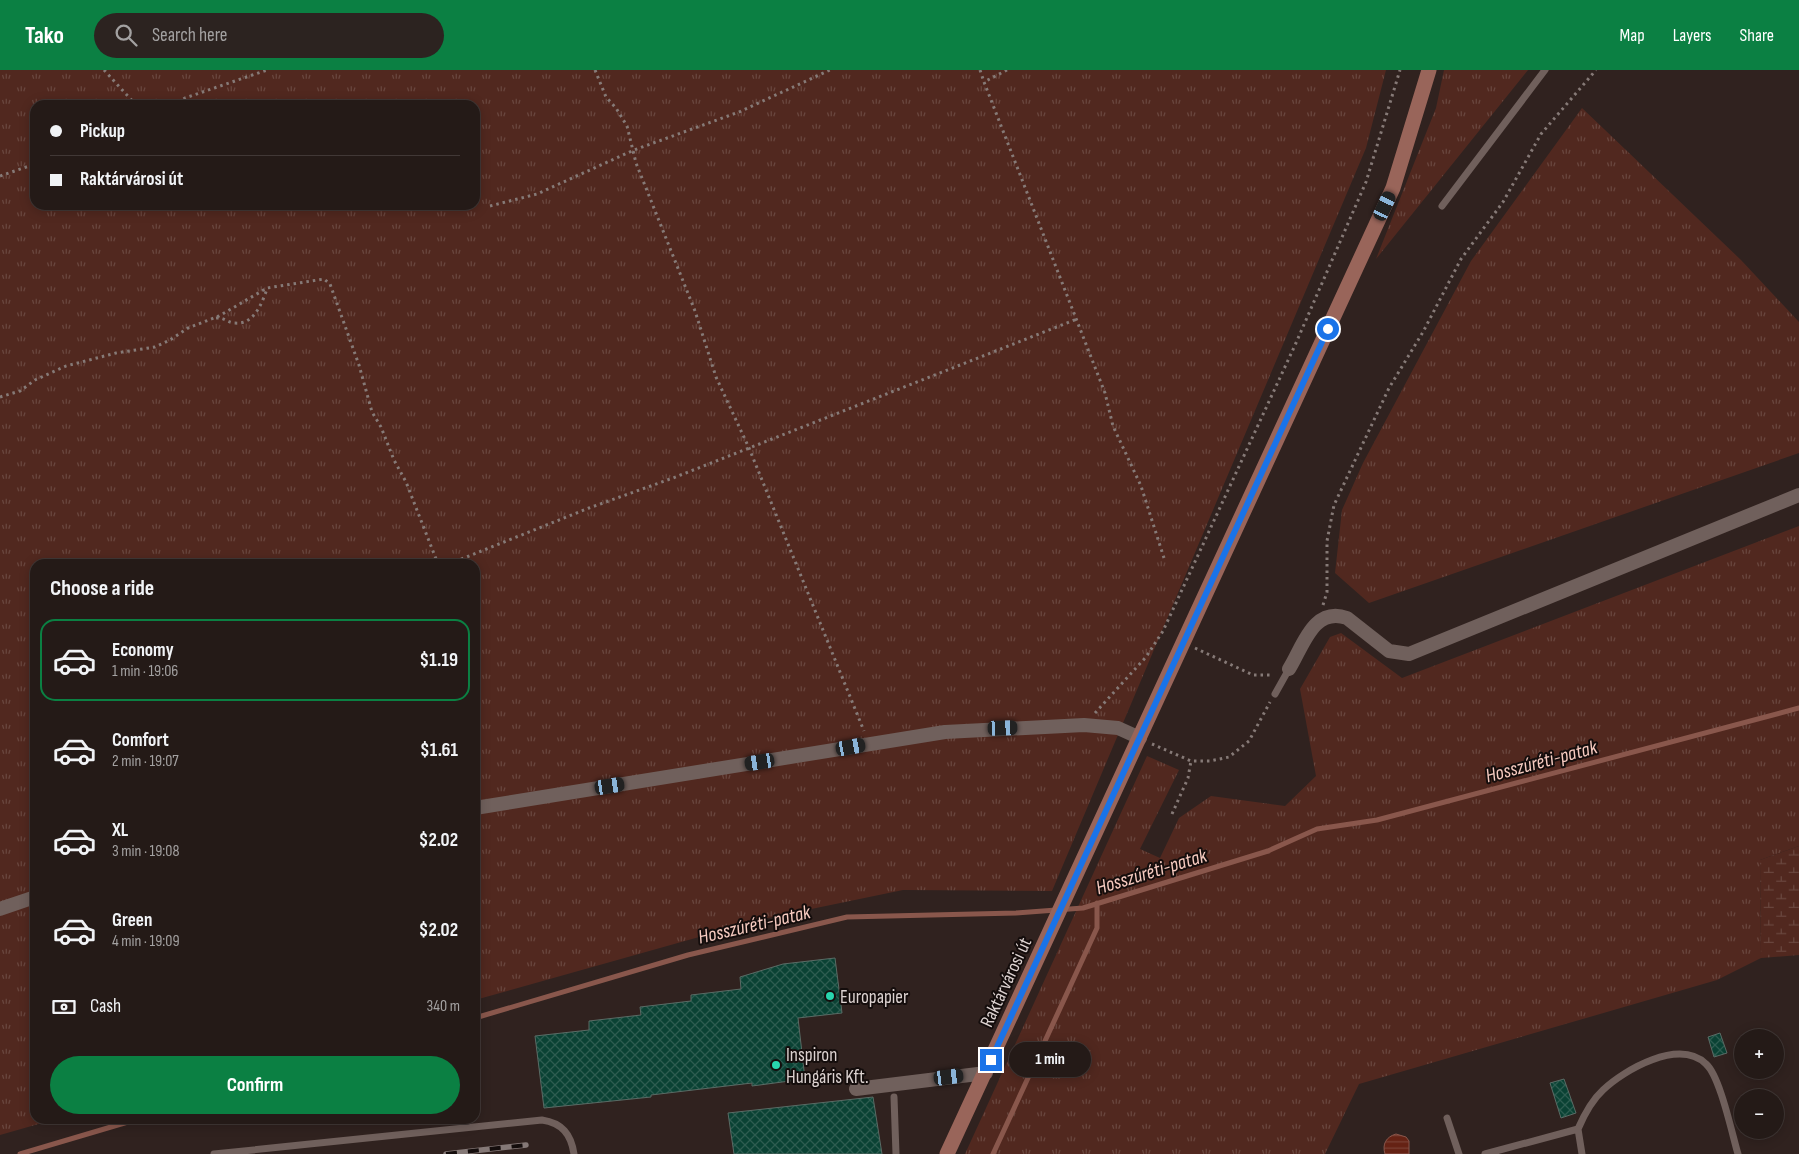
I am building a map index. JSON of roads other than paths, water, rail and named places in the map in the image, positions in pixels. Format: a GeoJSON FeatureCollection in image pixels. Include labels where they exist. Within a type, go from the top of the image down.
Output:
{"type":"FeatureCollection","features":[{"type":"Feature","properties":{"kind":"street","name":"Raktárvárosi út"},"geometry":{"type":"LineString","coordinates":[[947,1154],[1393,188],[1429,70]]}},
{"type":"Feature","properties":{"kind":"street"},"geometry":{"type":"LineString","coordinates":[[1289,669],[1310,630],[1324,617],[1340,615],[1356,624],[1389,651],[1399,653],[1415,652],[1799,495]]}},
{"type":"Feature","properties":{"kind":"street"},"geometry":{"type":"LineString","coordinates":[[480,807],[945,732],[1084,725],[1118,728],[1140,738]]}},
{"type":"Feature","properties":{"kind":"street"},"geometry":{"type":"LineString","coordinates":[[0,909],[30,899]]}},
{"type":"Feature","properties":{"kind":"street"},"geometry":{"type":"LineString","coordinates":[[856,1089],[986,1073]]}},
{"type":"Feature","properties":{"kind":"lane"},"geometry":{"type":"LineString","coordinates":[[1442,206],[1545,70]]}},
{"type":"Feature","properties":{"kind":"lane"},"geometry":{"type":"LineString","coordinates":[[1275,694],[1289,669]]}},
{"type":"Feature","properties":{"kind":"lane"},"geometry":{"type":"LineString","coordinates":[[1582,1154],[1578,1129],[1592,1103],[1616,1079],[1643,1064],[1673,1055],[1689,1055],[1702,1061],[1713,1072],[1738,1154]]}},
{"type":"Feature","properties":{"kind":"lane"},"geometry":{"type":"LineString","coordinates":[[894,1097],[896,1154]]}},
{"type":"Feature","properties":{"kind":"lane"},"geometry":{"type":"LineString","coordinates":[[1447,1118],[1459,1154]]}},
{"type":"Feature","properties":{"kind":"lane"},"geometry":{"type":"LineString","coordinates":[[214,1154],[542,1120],[556,1123],[562,1127],[570,1138],[574,1154]]}},
{"type":"Feature","properties":{"kind":"lane"},"geometry":{"type":"LineString","coordinates":[[1485,1154],[1578,1129]]}},
{"type":"Feature","properties":{"kind":"waterway","name":"Hosszúréti-patak"},"geometry":{"type":"LineString","coordinates":[[480,1017],[688,955],[847,917],[1016,913],[1083,908],[1268,851],[1317,829],[1377,820],[1799,708]]}},
{"type":"Feature","properties":{"kind":"waterway"},"geometry":{"type":"LineString","coordinates":[[993,1154],[1097,928],[1097,903]]}},
{"type":"Feature","properties":{"kind":"waterway","name":"Hosszúréti-patak"},"geometry":{"type":"LineString","coordinates":[[20,1154],[121,1124]]}},
{"type":"Feature","properties":{"kind":"railway"},"geometry":{"type":"LineString","coordinates":[[446,1154],[526,1145]]}},
{"type":"Feature","properties":{"kind":"place","name":"Europapier"},"geometry":{"type":"Point","coordinates":[830,996]}},
{"type":"Feature","properties":{"kind":"place","name":"Inspiron Hungáris Kft."},"geometry":{"type":"Point","coordinates":[776,1065]}}]}
